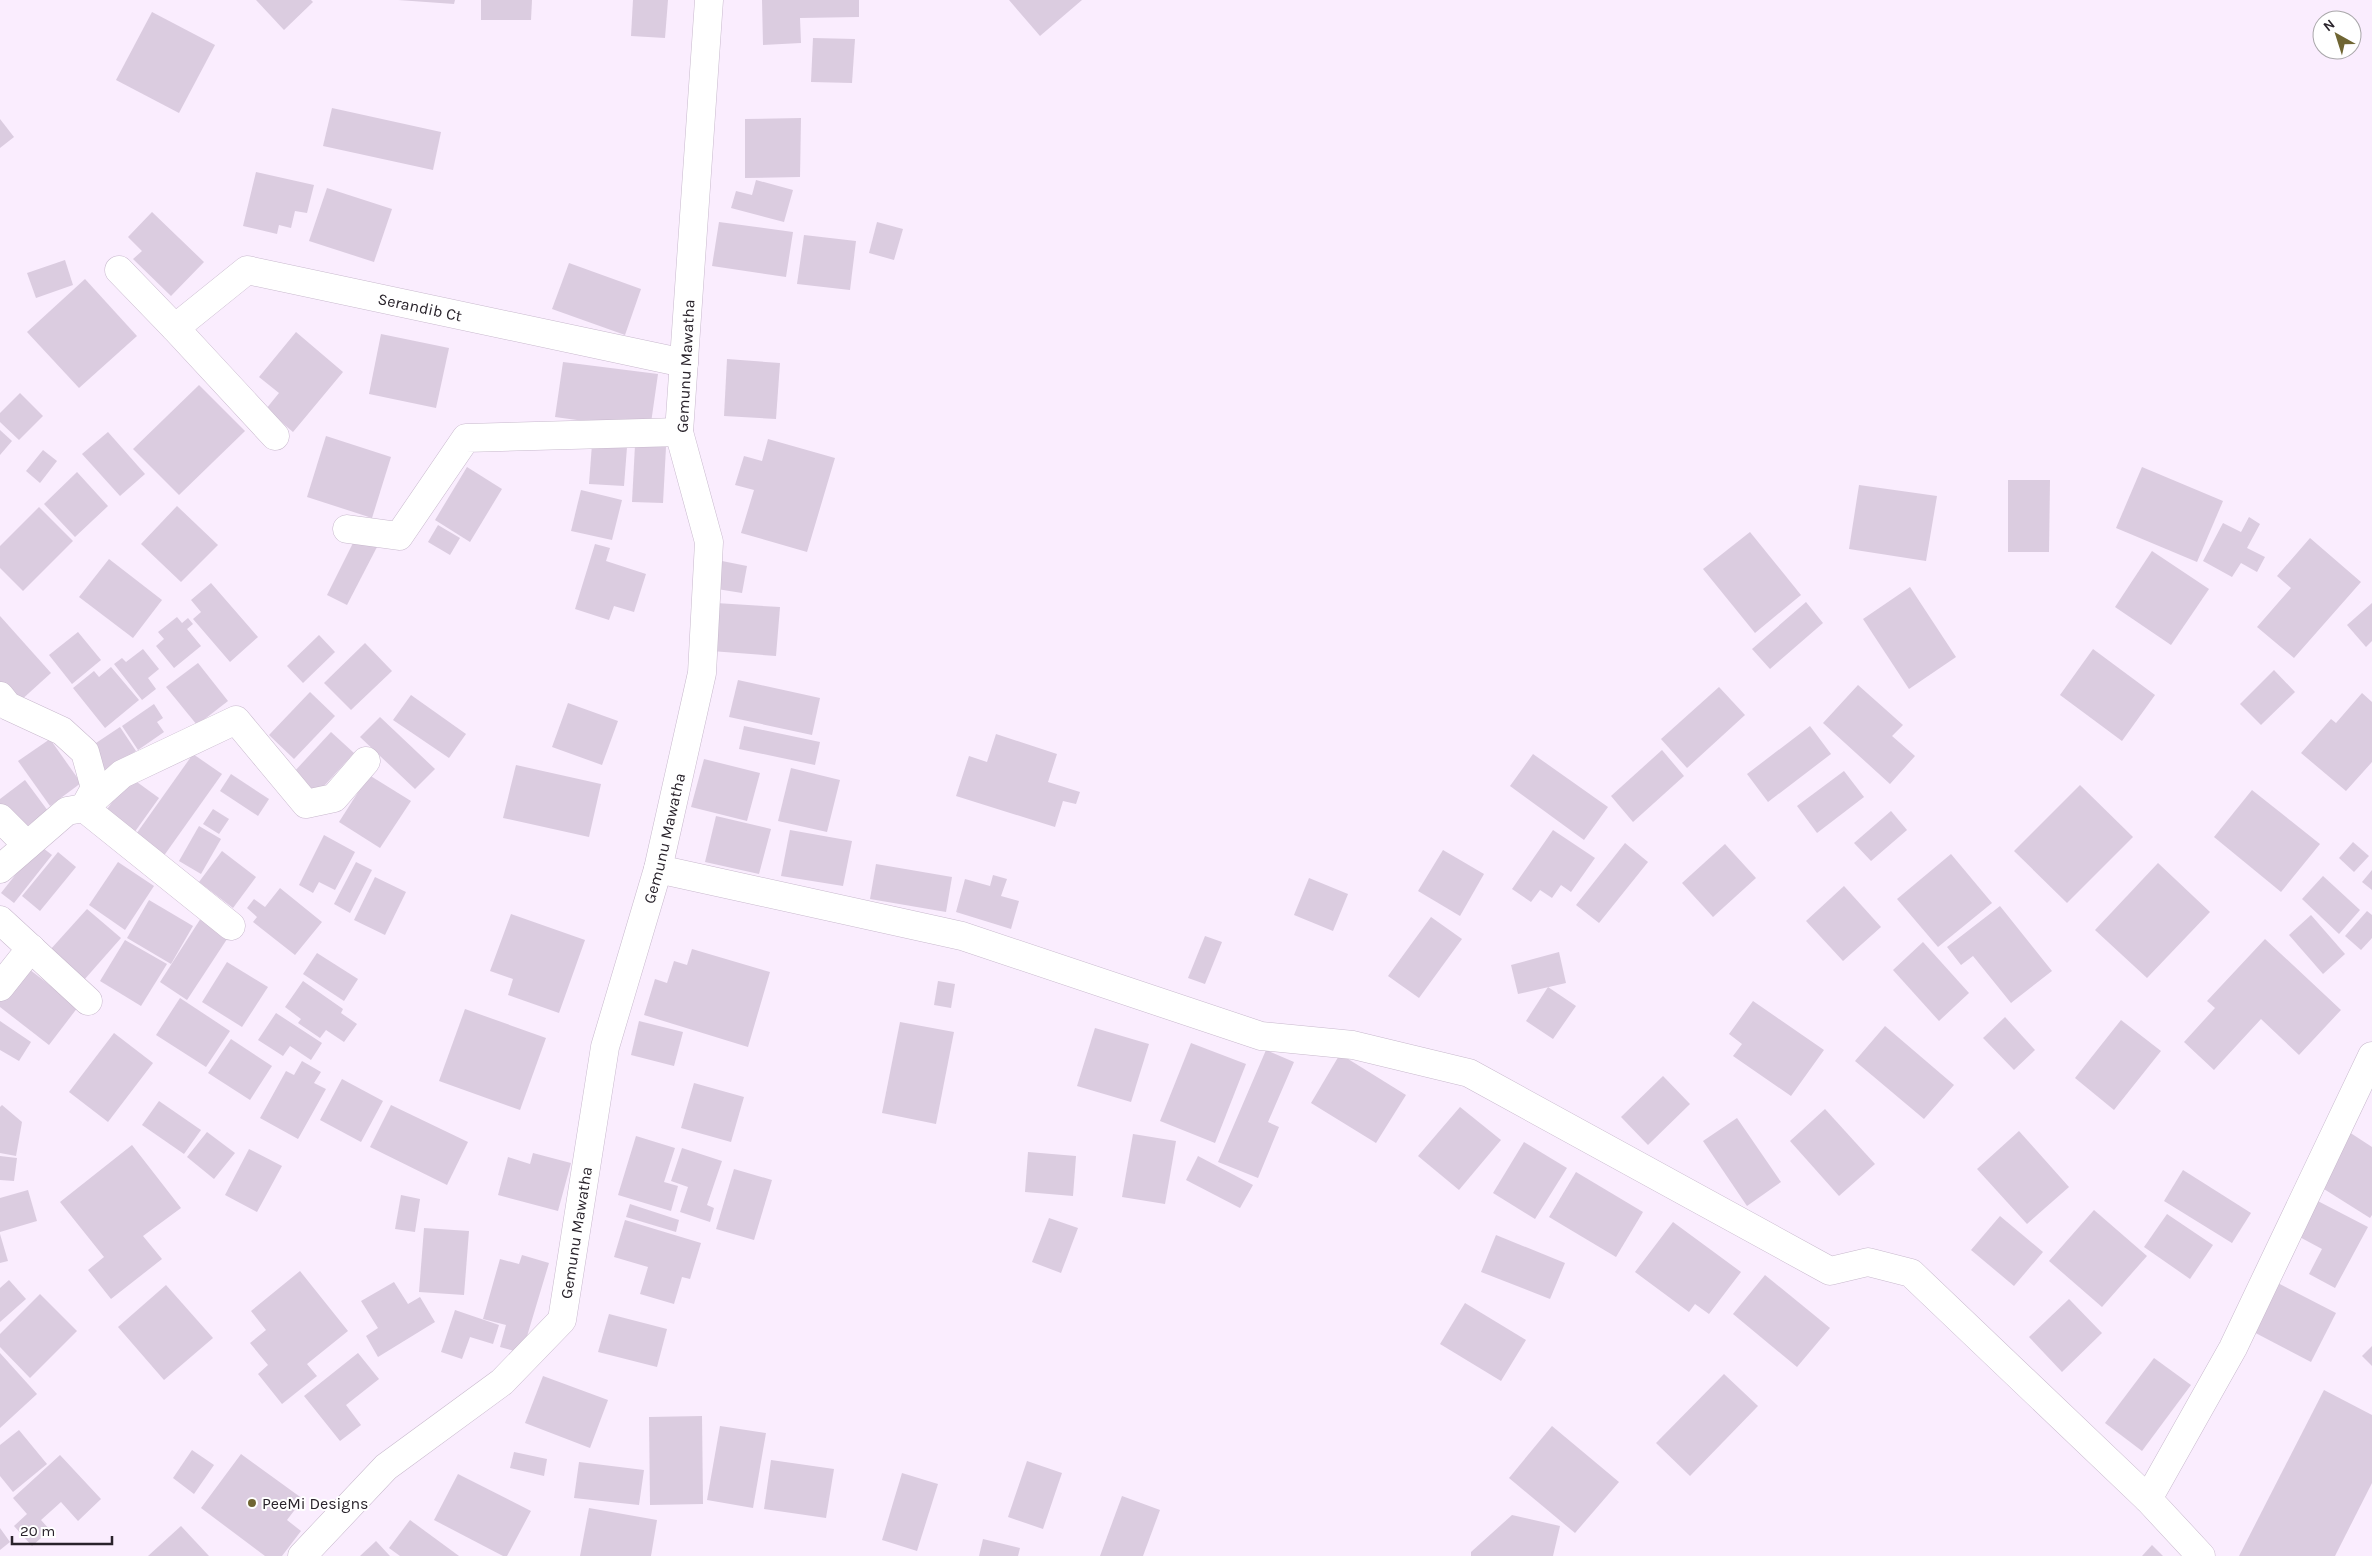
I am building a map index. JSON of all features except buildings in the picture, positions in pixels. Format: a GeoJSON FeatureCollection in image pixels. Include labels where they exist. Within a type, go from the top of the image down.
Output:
{"type":"FeatureCollection","features":[{"type":"Feature","properties":{"kind":"street","name":"Gemunu Mawatha"},"geometry":{"type":"LineString","coordinates":[[302,1556],[386,1467],[502,1382],[562,1320],[605,1047],[658,869],[702,673],[709,542],[679,432],[708,0]]}},
{"type":"Feature","properties":{"kind":"street"},"geometry":{"type":"LineString","coordinates":[[119,270],[275,436]]}},
{"type":"Feature","properties":{"kind":"street","name":"Serandib Ct"},"geometry":{"type":"LineString","coordinates":[[175,328],[248,270],[684,363]]}},
{"type":"Feature","properties":{"kind":"street"},"geometry":{"type":"LineString","coordinates":[[347,529],[400,536],[466,438],[679,432]]}},
{"type":"Feature","properties":{"kind":"street"},"geometry":{"type":"LineString","coordinates":[[0,696],[8,706],[62,731],[85,752],[95,788],[84,808]]}},
{"type":"Feature","properties":{"kind":"street"},"geometry":{"type":"LineString","coordinates":[[0,869],[67,811],[84,808],[122,774],[236,720],[306,804],[334,798],[366,761]]}},
{"type":"Feature","properties":{"kind":"street"},"geometry":{"type":"LineString","coordinates":[[84,808],[231,926]]}},
{"type":"Feature","properties":{"kind":"street"},"geometry":{"type":"LineString","coordinates":[[0,818],[27,845]]}},
{"type":"Feature","properties":{"kind":"street"},"geometry":{"type":"LineString","coordinates":[[658,869],[962,936],[1261,1036],[1353,1045],[1469,1073],[1830,1271],[1868,1262],[1911,1273],[2148,1499],[2201,1556]]}},
{"type":"Feature","properties":{"kind":"street"},"geometry":{"type":"LineString","coordinates":[[0,920],[88,1001]]}},
{"type":"Feature","properties":{"kind":"street"},"geometry":{"type":"LineString","coordinates":[[0,986],[31,948]]}},
{"type":"Feature","properties":{"kind":"street"},"geometry":{"type":"LineString","coordinates":[[2148,1499],[2233,1348],[2372,1056]]}},
{"type":"Feature","properties":{"kind":"place","name":"PeeMi Designs"},"geometry":{"type":"Point","coordinates":[252,1503]}}]}
